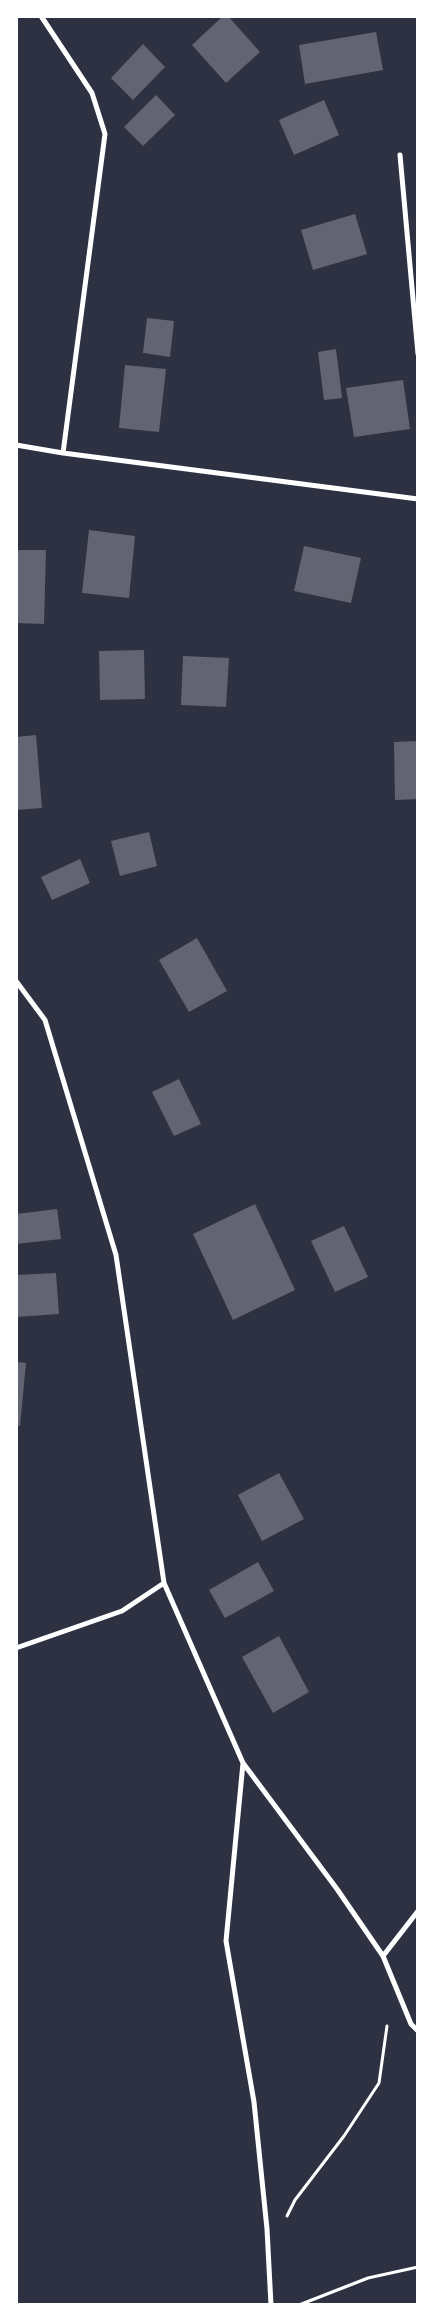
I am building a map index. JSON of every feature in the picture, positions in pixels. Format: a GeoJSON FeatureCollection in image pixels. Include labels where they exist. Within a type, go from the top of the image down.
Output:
{"type":"FeatureCollection","features":[{"type":"Feature","properties":{"kind":"street"},"geometry":{"type":"LineString","coordinates":[[41,16],[92,93],[105,134],[63,453]]}},
{"type":"Feature","properties":{"kind":"street"},"geometry":{"type":"LineString","coordinates":[[400,155],[418,354]]}},
{"type":"Feature","properties":{"kind":"street"},"geometry":{"type":"LineString","coordinates":[[16,444],[63,453],[418,499]]}},
{"type":"Feature","properties":{"kind":"street"},"geometry":{"type":"LineString","coordinates":[[16,981],[45,1020],[116,1255],[164,1582],[243,1763],[337,1889],[382,1956],[411,2024],[418,2031]]}},
{"type":"Feature","properties":{"kind":"street"},"geometry":{"type":"LineString","coordinates":[[16,1648],[122,1611],[164,1582]]}},
{"type":"Feature","properties":{"kind":"street"},"geometry":{"type":"LineString","coordinates":[[243,1763],[226,1941],[254,2102],[271,2305]]}},
{"type":"Feature","properties":{"kind":"street"},"geometry":{"type":"LineString","coordinates":[[382,1956],[418,1911]]}},
{"type":"Feature","properties":{"kind":"path"},"geometry":{"type":"LineString","coordinates":[[268,2254],[295,2200],[344,2136],[379,2083],[389,2017]]}},
{"type":"Feature","properties":{"kind":"path"},"geometry":{"type":"LineString","coordinates":[[299,2305],[368,2278],[418,2267]]}},
{"type":"Feature","properties":{"kind":"building"},"geometry":{"type":"Polygon","coordinates":[[[223,16],[228,16],[260,52],[226,83],[192,45],[223,16]]]}},
{"type":"Feature","properties":{"kind":"building"},"geometry":{"type":"Polygon","coordinates":[[[376,32],[383,70],[305,84],[299,45],[376,32]]]}},
{"type":"Feature","properties":{"kind":"building"},"geometry":{"type":"Polygon","coordinates":[[[143,44],[165,67],[133,100],[111,78],[143,44]]]}},
{"type":"Feature","properties":{"kind":"building"},"geometry":{"type":"Polygon","coordinates":[[[156,95],[175,115],[143,146],[124,127],[156,95]]]}},
{"type":"Feature","properties":{"kind":"building"},"geometry":{"type":"Polygon","coordinates":[[[324,100],[339,135],[294,155],[279,120],[324,100]]]}},
{"type":"Feature","properties":{"kind":"building"},"geometry":{"type":"Polygon","coordinates":[[[355,214],[367,254],[313,270],[301,230],[355,214]]]}},
{"type":"Feature","properties":{"kind":"building"},"geometry":{"type":"Polygon","coordinates":[[[147,318],[174,321],[170,357],[143,353],[147,318]]]}},
{"type":"Feature","properties":{"kind":"building"},"geometry":{"type":"Polygon","coordinates":[[[336,349],[342,398],[324,400],[318,352],[336,349]]]}},
{"type":"Feature","properties":{"kind":"building"},"geometry":{"type":"Polygon","coordinates":[[[125,365],[166,369],[159,432],[119,428],[125,365]]]}},
{"type":"Feature","properties":{"kind":"building"},"geometry":{"type":"Polygon","coordinates":[[[403,380],[410,429],[354,437],[346,388],[403,380]]]}},
{"type":"Feature","properties":{"kind":"building"},"geometry":{"type":"Polygon","coordinates":[[[89,530],[135,536],[129,598],[82,593],[89,530]]]}},
{"type":"Feature","properties":{"kind":"building"},"geometry":{"type":"Polygon","coordinates":[[[304,546],[361,558],[351,603],[294,591],[304,546]]]}},
{"type":"Feature","properties":{"kind":"building"},"geometry":{"type":"Polygon","coordinates":[[[16,550],[46,550],[44,624],[16,623],[16,550]]]}},
{"type":"Feature","properties":{"kind":"building"},"geometry":{"type":"Polygon","coordinates":[[[144,650],[145,699],[100,700],[99,651],[144,650]]]}},
{"type":"Feature","properties":{"kind":"building"},"geometry":{"type":"Polygon","coordinates":[[[183,656],[229,658],[226,707],[181,705],[183,656]]]}},
{"type":"Feature","properties":{"kind":"building"},"geometry":{"type":"Polygon","coordinates":[[[36,735],[42,808],[16,810],[16,737],[36,735]]]}},
{"type":"Feature","properties":{"kind":"building"},"geometry":{"type":"Polygon","coordinates":[[[418,741],[418,799],[395,800],[394,742],[418,741]]]}},
{"type":"Feature","properties":{"kind":"building"},"geometry":{"type":"Polygon","coordinates":[[[149,832],[157,866],[120,876],[111,841],[149,832]]]}},
{"type":"Feature","properties":{"kind":"building"},"geometry":{"type":"Polygon","coordinates":[[[80,859],[90,883],[52,900],[41,877],[80,859]]]}},
{"type":"Feature","properties":{"kind":"building"},"geometry":{"type":"Polygon","coordinates":[[[197,938],[227,991],[189,1012],[159,960],[197,938]]]}},
{"type":"Feature","properties":{"kind":"building"},"geometry":{"type":"Polygon","coordinates":[[[179,1079],[201,1124],[174,1136],[152,1092],[179,1079]]]}},
{"type":"Feature","properties":{"kind":"building"},"geometry":{"type":"Polygon","coordinates":[[[255,1204],[295,1290],[233,1320],[193,1234],[255,1204]]]}},
{"type":"Feature","properties":{"kind":"building"},"geometry":{"type":"Polygon","coordinates":[[[57,1209],[61,1239],[16,1244],[16,1214],[57,1209]]]}},
{"type":"Feature","properties":{"kind":"building"},"geometry":{"type":"Polygon","coordinates":[[[344,1226],[368,1277],[335,1292],[311,1241],[344,1226]]]}},
{"type":"Feature","properties":{"kind":"building"},"geometry":{"type":"Polygon","coordinates":[[[56,1273],[59,1314],[16,1317],[16,1275],[56,1273]]]}},
{"type":"Feature","properties":{"kind":"building"},"geometry":{"type":"Polygon","coordinates":[[[16,1362],[26,1363],[20,1426],[16,1426],[16,1362]]]}},
{"type":"Feature","properties":{"kind":"building"},"geometry":{"type":"Polygon","coordinates":[[[279,1473],[304,1519],[262,1541],[238,1495],[279,1473]]]}},
{"type":"Feature","properties":{"kind":"building"},"geometry":{"type":"Polygon","coordinates":[[[258,1562],[274,1591],[225,1618],[209,1590],[258,1562]]]}},
{"type":"Feature","properties":{"kind":"building"},"geometry":{"type":"Polygon","coordinates":[[[279,1636],[309,1692],[273,1713],[242,1657],[279,1636]]]}}]}
